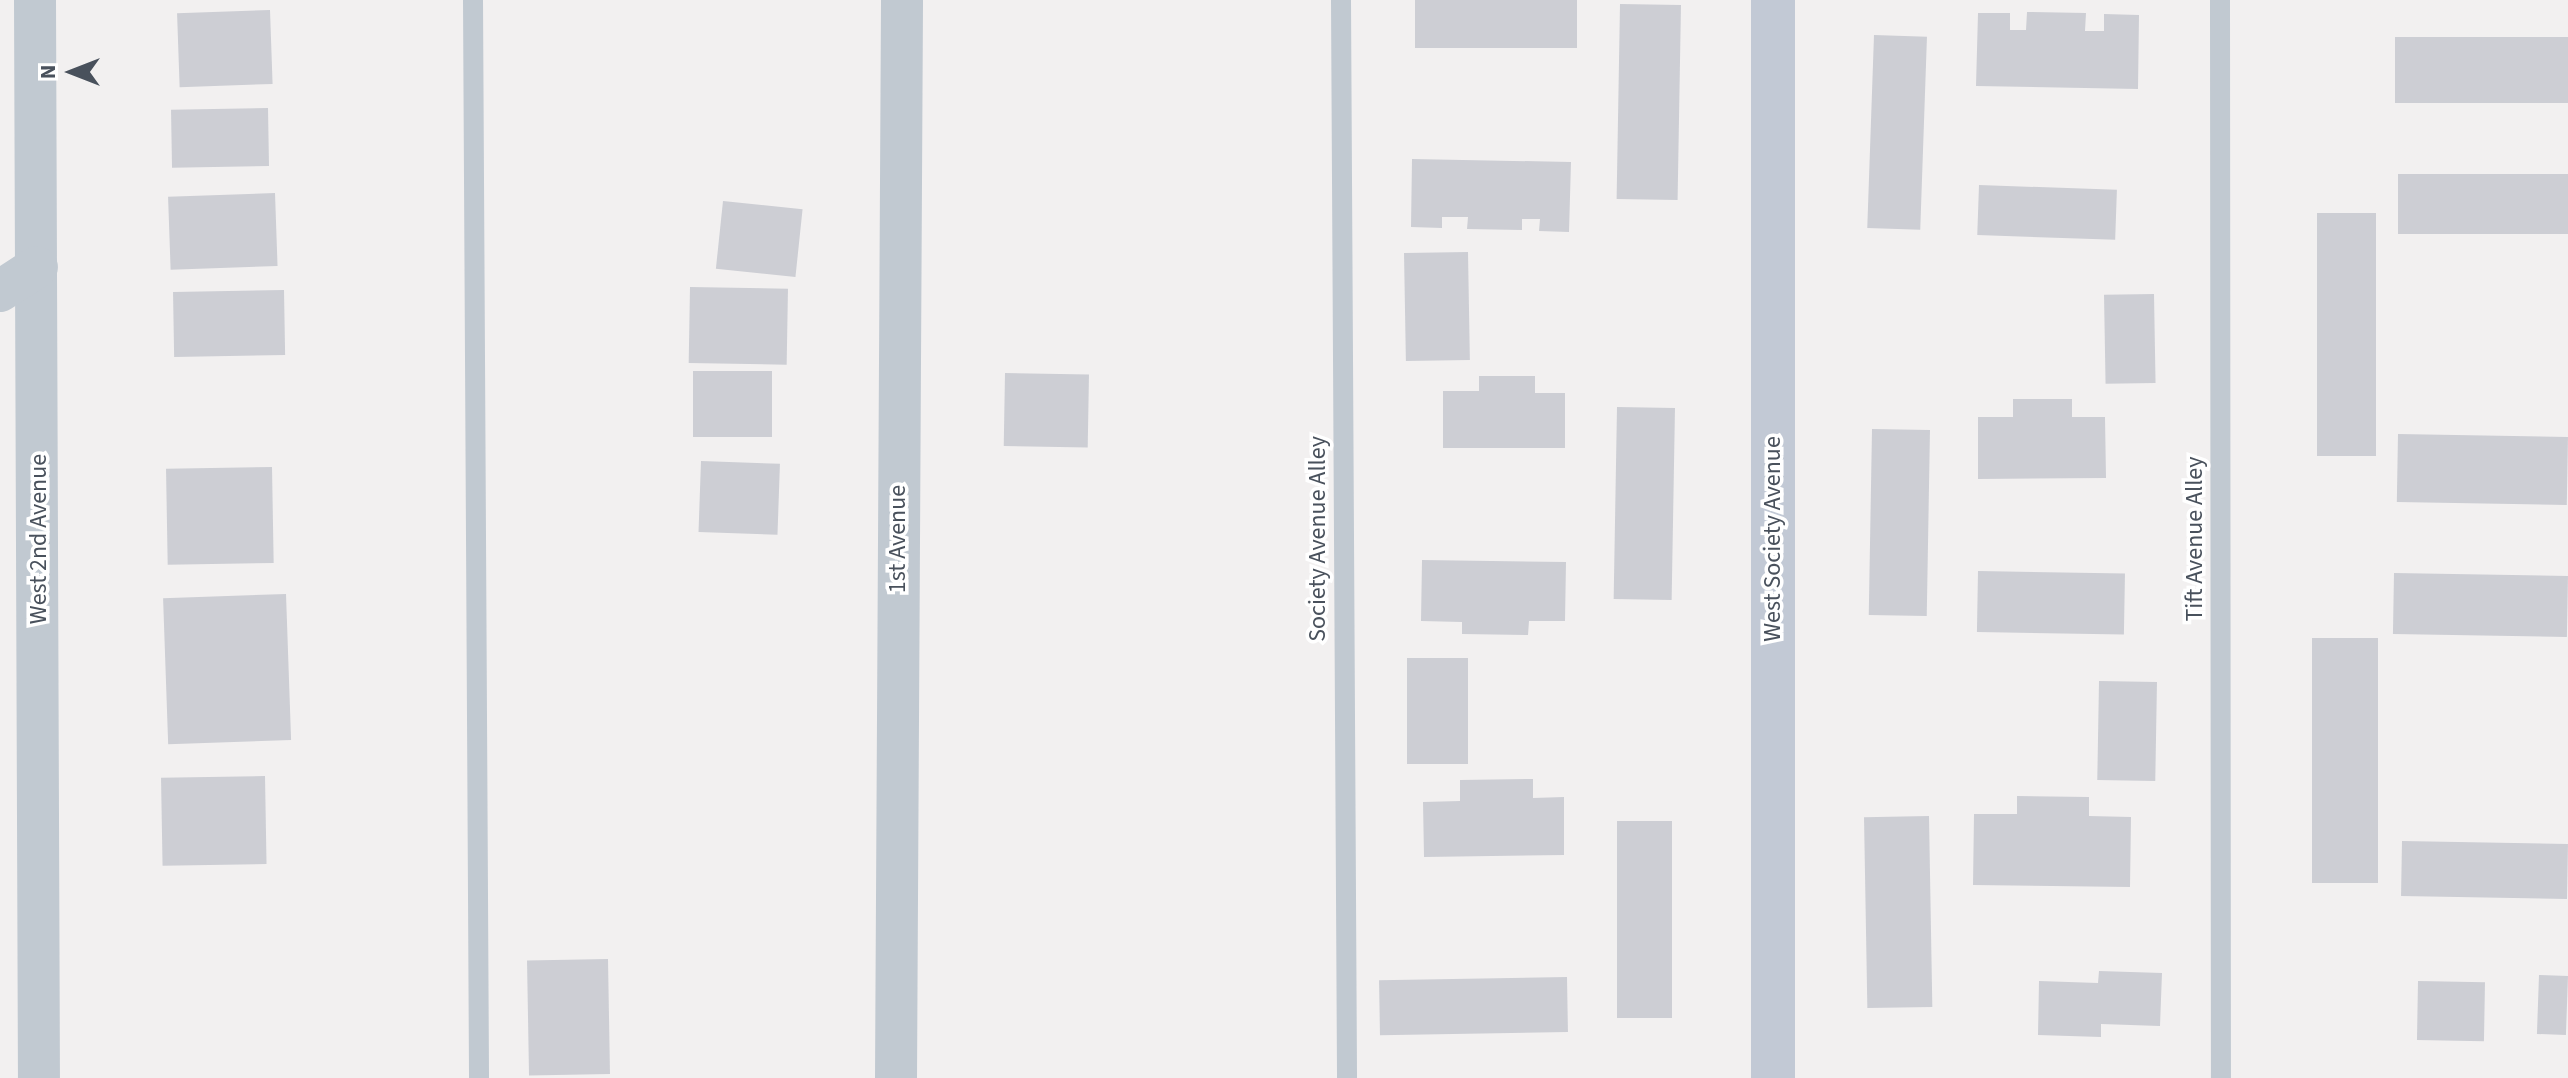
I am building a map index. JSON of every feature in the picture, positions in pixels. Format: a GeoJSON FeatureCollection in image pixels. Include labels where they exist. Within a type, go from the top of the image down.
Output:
{"type":"FeatureCollection","features":[{"type":"Feature","properties":{"kind":"street","name":"West 2nd Avenue"},"geometry":{"type":"LineString","coordinates":[[35,0],[39,1078]]}},
{"type":"Feature","properties":{"kind":"street","name":"1st Avenue"},"geometry":{"type":"LineString","coordinates":[[896,1078],[902,0]]}},
{"type":"Feature","properties":{"kind":"street","name":"West Society Avenue"},"geometry":{"type":"LineString","coordinates":[[1773,0],[1773,1078]]}},
{"type":"Feature","properties":{"kind":"street"},"geometry":{"type":"LineString","coordinates":[[0,291],[37,267]]}},
{"type":"Feature","properties":{"kind":"lane"},"geometry":{"type":"LineString","coordinates":[[473,0],[479,1078]]}},
{"type":"Feature","properties":{"kind":"lane","name":"Society Avenue Alley"},"geometry":{"type":"LineString","coordinates":[[1341,0],[1347,1078]]}},
{"type":"Feature","properties":{"kind":"lane","name":"Tift Avenue Alley"},"geometry":{"type":"LineString","coordinates":[[2220,0],[2221,1078]]}},
{"type":"Feature","properties":{"kind":"building"},"geometry":{"type":"Polygon","coordinates":[[[1415,0],[1577,0],[1577,48],[1415,48],[1415,0]]]}},
{"type":"Feature","properties":{"kind":"building"},"geometry":{"type":"Polygon","coordinates":[[[1620,4],[1681,5],[1678,200],[1617,199],[1620,4]]]}},
{"type":"Feature","properties":{"kind":"building"},"geometry":{"type":"Polygon","coordinates":[[[270,10],[273,84],[180,87],[177,13],[270,10]]]}},
{"type":"Feature","properties":{"kind":"building"},"geometry":{"type":"Polygon","coordinates":[[[2027,12],[2086,13],[2085,31],[2104,31],[2104,14],[2139,15],[2138,89],[1976,86],[1978,13],[2010,13],[2010,30],[2026,30],[2027,12]]]}},
{"type":"Feature","properties":{"kind":"building"},"geometry":{"type":"Polygon","coordinates":[[[1874,35],[1927,37],[1920,230],[1867,228],[1874,35]]]}},
{"type":"Feature","properties":{"kind":"building"},"geometry":{"type":"Polygon","coordinates":[[[2395,37],[2568,37],[2568,103],[2395,103],[2395,37]]]}},
{"type":"Feature","properties":{"kind":"building"},"geometry":{"type":"Polygon","coordinates":[[[268,108],[269,166],[172,168],[171,110],[268,108]]]}},
{"type":"Feature","properties":{"kind":"building"},"geometry":{"type":"Polygon","coordinates":[[[1412,159],[1571,162],[1569,232],[1539,231],[1540,219],[1522,219],[1522,230],[1467,229],[1468,217],[1442,217],[1442,228],[1411,227],[1412,159]]]}},
{"type":"Feature","properties":{"kind":"building"},"geometry":{"type":"Polygon","coordinates":[[[2398,174],[2568,174],[2568,234],[2398,234],[2398,174]]]}},
{"type":"Feature","properties":{"kind":"building"},"geometry":{"type":"Polygon","coordinates":[[[1979,185],[2117,190],[2115,240],[1977,235],[1979,185]]]}},
{"type":"Feature","properties":{"kind":"building"},"geometry":{"type":"Polygon","coordinates":[[[275,193],[278,266],[171,270],[168,197],[275,193]]]}},
{"type":"Feature","properties":{"kind":"building"},"geometry":{"type":"Polygon","coordinates":[[[723,201],[803,209],[795,277],[716,269],[723,201]]]}},
{"type":"Feature","properties":{"kind":"building"},"geometry":{"type":"Polygon","coordinates":[[[2317,213],[2376,213],[2376,456],[2317,456],[2317,213]]]}},
{"type":"Feature","properties":{"kind":"building"},"geometry":{"type":"Polygon","coordinates":[[[1468,252],[1470,360],[1406,361],[1404,253],[1468,252]]]}},
{"type":"Feature","properties":{"kind":"building"},"geometry":{"type":"Polygon","coordinates":[[[690,287],[788,289],[787,365],[689,363],[690,287]]]}},
{"type":"Feature","properties":{"kind":"building"},"geometry":{"type":"Polygon","coordinates":[[[284,290],[285,355],[174,357],[173,292],[284,290]]]}},
{"type":"Feature","properties":{"kind":"building"},"geometry":{"type":"Polygon","coordinates":[[[2154,294],[2156,383],[2106,384],[2104,295],[2154,294]]]}},
{"type":"Feature","properties":{"kind":"building"},"geometry":{"type":"Polygon","coordinates":[[[693,371],[772,371],[772,437],[693,437],[693,371]]]}},
{"type":"Feature","properties":{"kind":"building"},"geometry":{"type":"Polygon","coordinates":[[[1005,373],[1089,374],[1088,447],[1004,446],[1005,373]]]}},
{"type":"Feature","properties":{"kind":"building"},"geometry":{"type":"Polygon","coordinates":[[[1479,376],[1535,376],[1535,393],[1565,393],[1565,448],[1443,448],[1443,391],[1479,391],[1479,376]]]}},
{"type":"Feature","properties":{"kind":"building"},"geometry":{"type":"Polygon","coordinates":[[[2013,399],[2072,399],[2072,417],[2105,417],[2106,478],[1978,479],[1978,417],[2013,417],[2013,399]]]}},
{"type":"Feature","properties":{"kind":"building"},"geometry":{"type":"Polygon","coordinates":[[[1617,407],[1675,408],[1672,600],[1614,599],[1617,407]]]}},
{"type":"Feature","properties":{"kind":"building"},"geometry":{"type":"Polygon","coordinates":[[[1872,429],[1930,430],[1927,616],[1869,615],[1872,429]]]}},
{"type":"Feature","properties":{"kind":"building"},"geometry":{"type":"Polygon","coordinates":[[[2398,434],[2568,437],[2567,505],[2397,502],[2398,434]]]}},
{"type":"Feature","properties":{"kind":"building"},"geometry":{"type":"Polygon","coordinates":[[[701,461],[780,464],[777,535],[699,532],[701,461]]]}},
{"type":"Feature","properties":{"kind":"building"},"geometry":{"type":"Polygon","coordinates":[[[272,467],[274,563],[168,565],[166,469],[272,467]]]}},
{"type":"Feature","properties":{"kind":"building"},"geometry":{"type":"Polygon","coordinates":[[[1422,560],[1566,562],[1565,621],[1529,621],[1528,635],[1462,634],[1462,622],[1421,621],[1422,560]]]}},
{"type":"Feature","properties":{"kind":"building"},"geometry":{"type":"Polygon","coordinates":[[[1978,571],[2125,574],[2124,635],[1977,632],[1978,571]]]}},
{"type":"Feature","properties":{"kind":"building"},"geometry":{"type":"Polygon","coordinates":[[[2394,573],[2568,576],[2567,637],[2393,634],[2394,573]]]}},
{"type":"Feature","properties":{"kind":"building"},"geometry":{"type":"Polygon","coordinates":[[[286,594],[291,740],[168,744],[163,598],[286,594]]]}},
{"type":"Feature","properties":{"kind":"building"},"geometry":{"type":"Polygon","coordinates":[[[2312,638],[2378,638],[2378,883],[2312,883],[2312,638]]]}},
{"type":"Feature","properties":{"kind":"building"},"geometry":{"type":"Polygon","coordinates":[[[1407,658],[1468,658],[1468,764],[1407,764],[1407,658]]]}},
{"type":"Feature","properties":{"kind":"building"},"geometry":{"type":"Polygon","coordinates":[[[2099,681],[2157,682],[2155,781],[2097,780],[2099,681]]]}},
{"type":"Feature","properties":{"kind":"building"},"geometry":{"type":"Polygon","coordinates":[[[265,776],[267,864],[163,866],[161,778],[265,776]]]}},
{"type":"Feature","properties":{"kind":"building"},"geometry":{"type":"Polygon","coordinates":[[[1533,779],[1533,798],[1564,797],[1564,855],[1424,857],[1423,802],[1460,801],[1460,780],[1533,779]]]}},
{"type":"Feature","properties":{"kind":"building"},"geometry":{"type":"Polygon","coordinates":[[[2017,796],[2089,797],[2089,816],[2131,817],[2130,887],[1973,885],[1974,814],[2017,814],[2017,796]]]}},
{"type":"Feature","properties":{"kind":"building"},"geometry":{"type":"Polygon","coordinates":[[[1929,816],[1932,1007],[1867,1008],[1864,817],[1929,816]]]}},
{"type":"Feature","properties":{"kind":"building"},"geometry":{"type":"Polygon","coordinates":[[[1617,821],[1672,821],[1672,1018],[1617,1018],[1617,821]]]}},
{"type":"Feature","properties":{"kind":"building"},"geometry":{"type":"Polygon","coordinates":[[[2402,841],[2568,844],[2567,899],[2401,896],[2402,841]]]}},
{"type":"Feature","properties":{"kind":"building"},"geometry":{"type":"Polygon","coordinates":[[[608,959],[610,1074],[529,1075],[527,960],[608,959]]]}},
{"type":"Feature","properties":{"kind":"building"},"geometry":{"type":"Polygon","coordinates":[[[2099,971],[2162,973],[2160,1026],[2101,1024],[2101,1037],[2038,1035],[2039,981],[2098,983],[2099,971]]]}},
{"type":"Feature","properties":{"kind":"building"},"geometry":{"type":"Polygon","coordinates":[[[2539,975],[2568,976],[2566,1035],[2537,1034],[2539,975]]]}},
{"type":"Feature","properties":{"kind":"building"},"geometry":{"type":"Polygon","coordinates":[[[1567,977],[1568,1032],[1380,1035],[1379,980],[1567,977]]]}},
{"type":"Feature","properties":{"kind":"building"},"geometry":{"type":"Polygon","coordinates":[[[2418,981],[2485,982],[2484,1041],[2417,1040],[2418,981]]]}}]}
